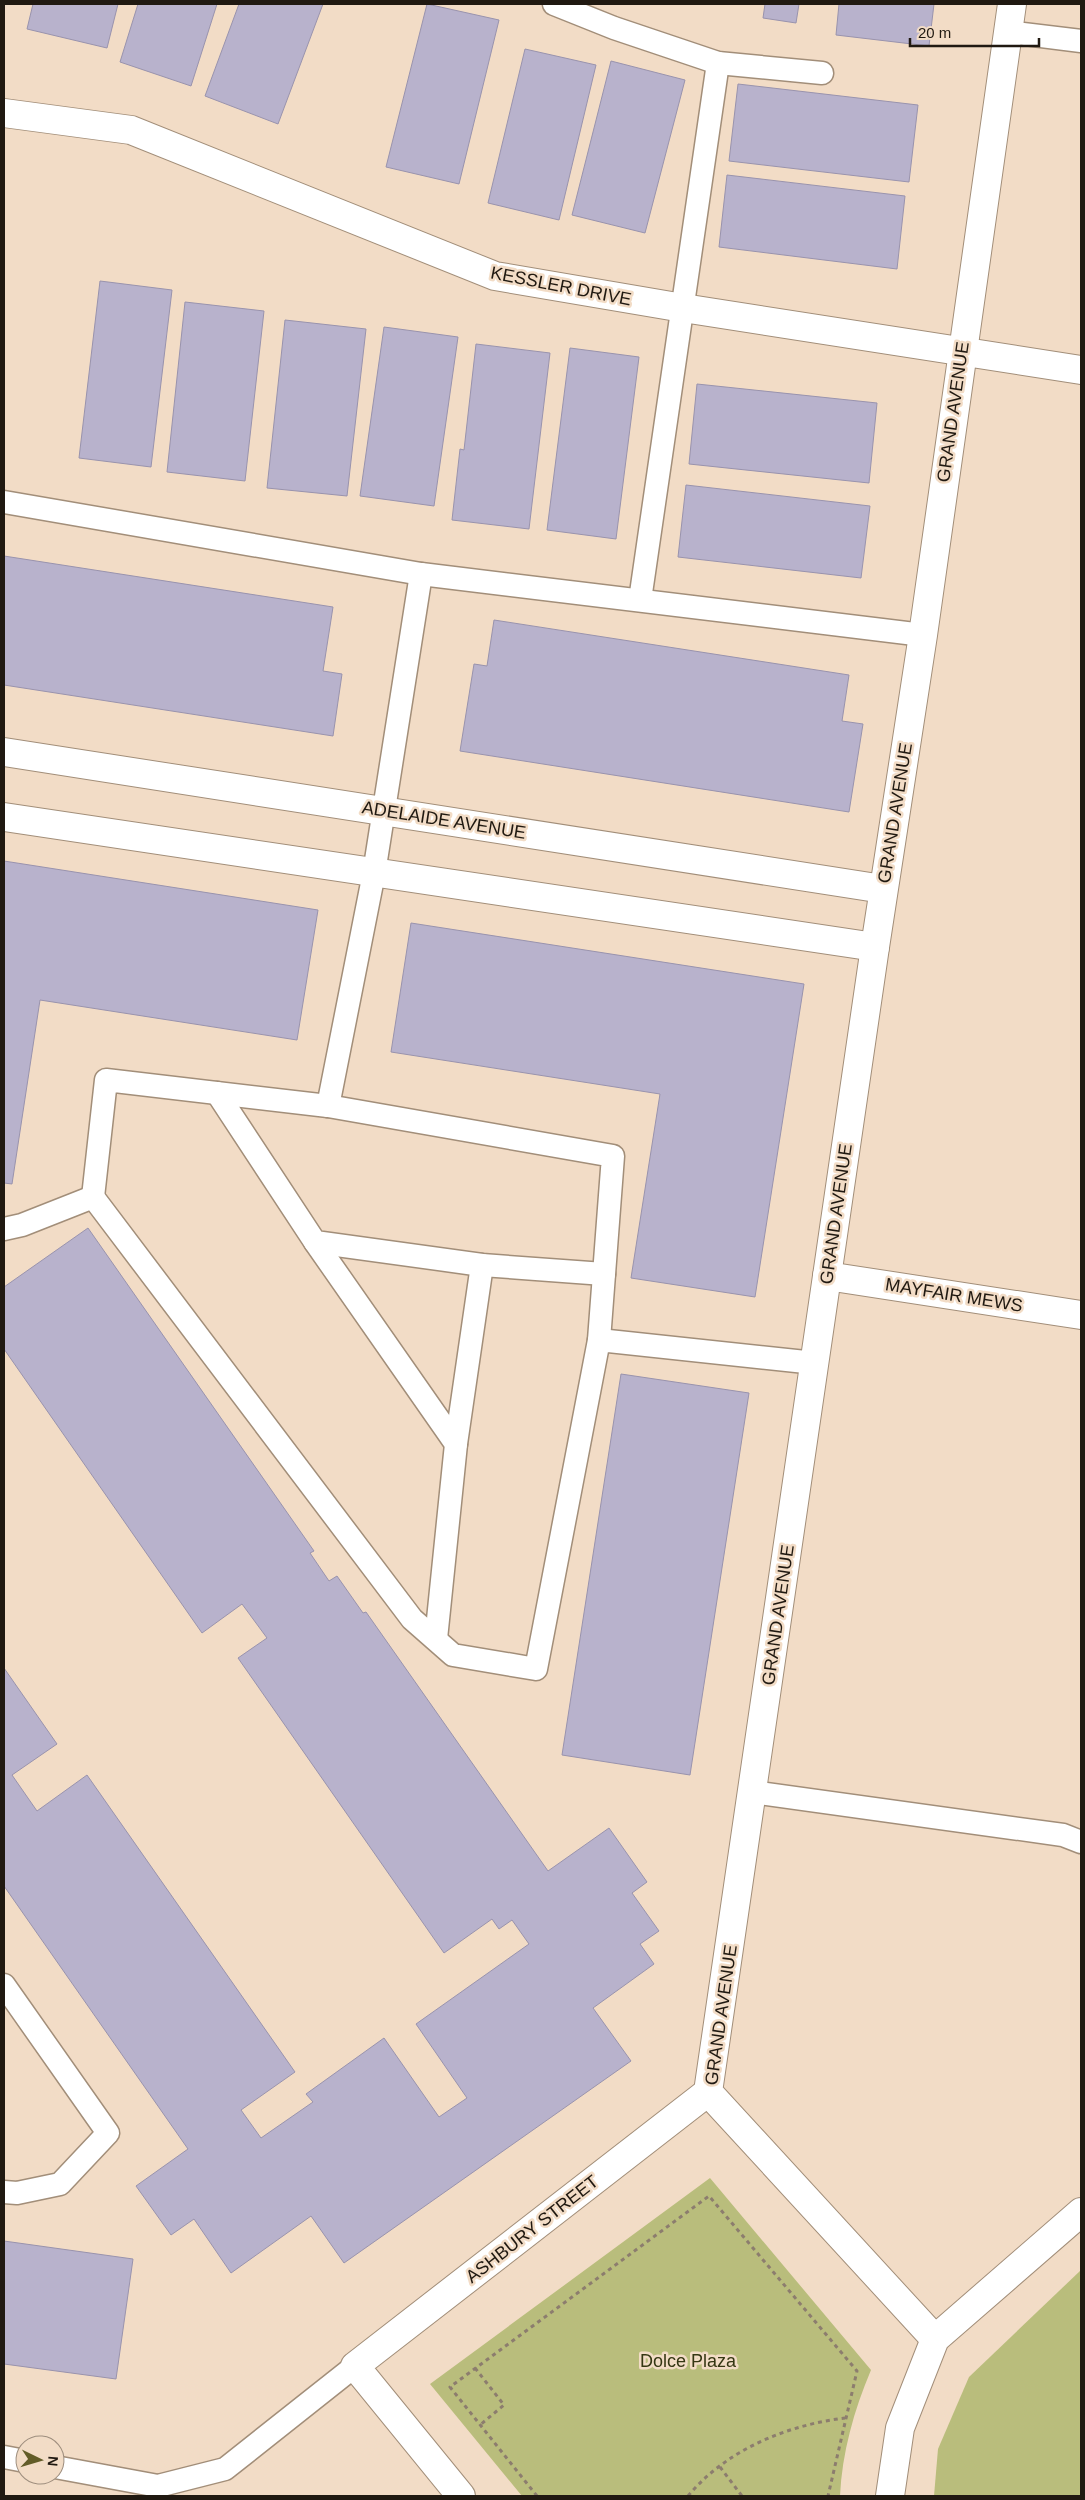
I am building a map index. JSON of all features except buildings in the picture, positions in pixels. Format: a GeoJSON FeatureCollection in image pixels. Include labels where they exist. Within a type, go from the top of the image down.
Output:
{"type":"FeatureCollection","features":[{"type":"Feature","properties":{"kind":"street","name":"GRAND AVENUE"},"geometry":{"type":"LineString","coordinates":[[935,2339],[708,2092],[875,947],[923,635],[961,352],[1012,4]]}},
{"type":"Feature","properties":{"kind":"street","name":"KESSLER DRIVE"},"geometry":{"type":"LineString","coordinates":[[4,113],[131,130],[495,276],[683,308],[1081,370]]}},
{"type":"Feature","properties":{"kind":"street","name":"ADELAIDE AVENUE"},"geometry":{"type":"LineString","coordinates":[[4,752],[884,890]]}},
{"type":"Feature","properties":{"kind":"street"},"geometry":{"type":"LineString","coordinates":[[4,817],[875,947]]}},
{"type":"Feature","properties":{"kind":"street","name":"MAYFAIR MEWS"},"geometry":{"type":"LineString","coordinates":[[827,1276],[1081,1315]]}},
{"type":"Feature","properties":{"kind":"street","name":"ASHBURY STREET"},"geometry":{"type":"LineString","coordinates":[[355,2366],[708,2092]]}},
{"type":"Feature","properties":{"kind":"street"},"geometry":{"type":"LineString","coordinates":[[890,2496],[900,2428],[935,2339],[1081,2212]]}},
{"type":"Feature","properties":{"kind":"street"},"geometry":{"type":"LineString","coordinates":[[355,2366],[461,2496]]}},
{"type":"Feature","properties":{"kind":"lane"},"geometry":{"type":"LineString","coordinates":[[554,4],[614,28],[718,63],[822,73]]}},
{"type":"Feature","properties":{"kind":"lane"},"geometry":{"type":"LineString","coordinates":[[1008,32],[1081,41]]}},
{"type":"Feature","properties":{"kind":"lane"},"geometry":{"type":"LineString","coordinates":[[640,600],[718,63]]}},
{"type":"Feature","properties":{"kind":"lane"},"geometry":{"type":"LineString","coordinates":[[4,502],[421,574],[923,635]]}},
{"type":"Feature","properties":{"kind":"lane"},"geometry":{"type":"LineString","coordinates":[[328,1106],[374,873],[382,810],[421,574]]}},
{"type":"Feature","properties":{"kind":"lane"},"geometry":{"type":"LineString","coordinates":[[106,1080],[217,1094],[328,1106],[613,1156],[599,1340],[536,1669],[453,1655],[412,1619],[93,1197],[106,1080]]}},
{"type":"Feature","properties":{"kind":"lane"},"geometry":{"type":"LineString","coordinates":[[217,1094],[315,1242],[456,1444]]}},
{"type":"Feature","properties":{"kind":"lane"},"geometry":{"type":"LineString","coordinates":[[4,1229],[22,1225],[93,1197]]}},
{"type":"Feature","properties":{"kind":"lane"},"geometry":{"type":"LineString","coordinates":[[315,1242],[482,1266],[604,1274]]}},
{"type":"Feature","properties":{"kind":"lane"},"geometry":{"type":"LineString","coordinates":[[436,1639],[456,1444],[482,1266]]}},
{"type":"Feature","properties":{"kind":"lane"},"geometry":{"type":"LineString","coordinates":[[599,1340],[815,1363]]}},
{"type":"Feature","properties":{"kind":"lane"},"geometry":{"type":"LineString","coordinates":[[752,1792],[1063,1835],[1081,1842]]}},
{"type":"Feature","properties":{"kind":"lane"},"geometry":{"type":"LineString","coordinates":[[4,1985],[108,2133],[60,2184],[8,2188]]}},
{"type":"Feature","properties":{"kind":"lane"},"geometry":{"type":"LineString","coordinates":[[65,2469],[158,2486],[225,2469],[355,2366]]}},
{"type":"Feature","properties":{"kind":"path"},"geometry":{"type":"LineString","coordinates":[[537,2496],[450,2387],[709,2196],[857,2371],[828,2496]]}},
{"type":"Feature","properties":{"kind":"path"},"geometry":{"type":"LineString","coordinates":[[475,2368],[504,2405],[480,2424]]}},
{"type":"Feature","properties":{"kind":"path"},"geometry":{"type":"LineString","coordinates":[[688,2496],[696,2486],[747,2448],[779,2433],[816,2422],[845,2418]]}},
{"type":"Feature","properties":{"kind":"path"},"geometry":{"type":"LineString","coordinates":[[720,2467],[742,2496]]}},
{"type":"Feature","properties":{"kind":"green space","name":"Dolce Plaza"},"geometry":{"type":"Polygon","coordinates":[[[710,2178],[871,2370],[859,2401],[846,2448],[840,2496],[522,2496],[430,2384],[710,2178]]]}},
{"type":"Feature","properties":{"kind":"green space"},"geometry":{"type":"Polygon","coordinates":[[[1081,2270],[1081,2496],[934,2496],[938,2449],[969,2377],[1081,2270]]]}}]}
